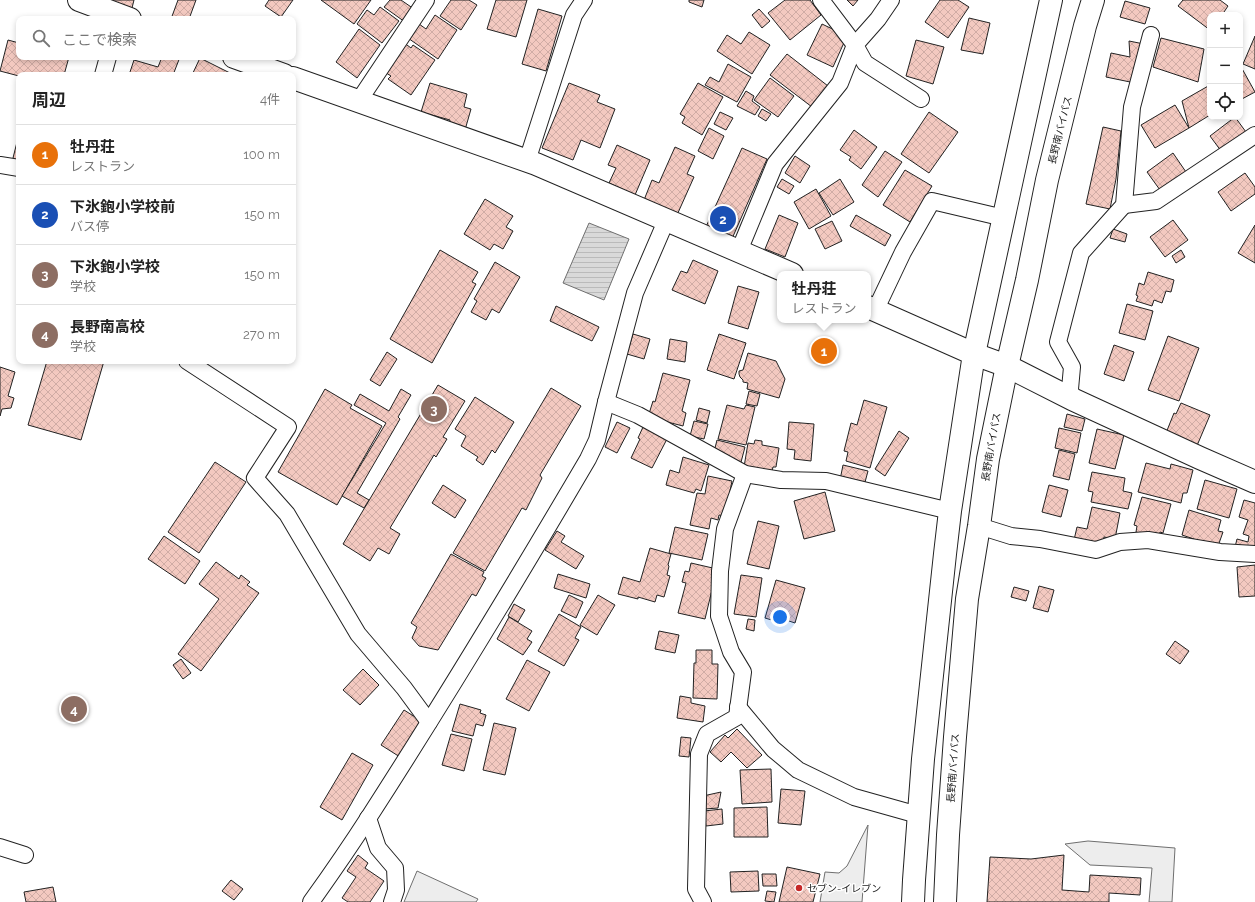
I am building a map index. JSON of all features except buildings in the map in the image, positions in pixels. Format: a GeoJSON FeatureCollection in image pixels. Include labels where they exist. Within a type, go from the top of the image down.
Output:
{"type":"FeatureCollection","features":[{"type":"Feature","properties":{"kind":"main road"},"geometry":{"type":"LineString","coordinates":[[81,0],[118,16]]}},
{"type":"Feature","properties":{"kind":"main road"},"geometry":{"type":"LineString","coordinates":[[913,902],[918,815],[924,751],[950,511],[974,354],[1051,0]]}},
{"type":"Feature","properties":{"kind":"main road","name":"長野南バイパス"},"geometry":{"type":"LineString","coordinates":[[945,902],[955,737],[967,598],[988,459],[1047,180],[1085,26],[1093,0]]}},
{"type":"Feature","properties":{"kind":"main road"},"geometry":{"type":"LineString","coordinates":[[242,60],[276,72]]}},
{"type":"Feature","properties":{"kind":"main road"},"geometry":{"type":"LineString","coordinates":[[296,79],[527,161],[785,271]]}},
{"type":"Feature","properties":{"kind":"main road"},"geometry":{"type":"LineString","coordinates":[[872,309],[974,354],[1007,366],[1072,399],[1255,482]]}},
{"type":"Feature","properties":{"kind":"street"},"geometry":{"type":"LineString","coordinates":[[358,102],[426,0]]}},
{"type":"Feature","properties":{"kind":"street"},"geometry":{"type":"LineString","coordinates":[[527,161],[574,15],[583,0]]}},
{"type":"Feature","properties":{"kind":"street"},"geometry":{"type":"LineString","coordinates":[[821,0],[855,45],[865,63],[921,99]]}},
{"type":"Feature","properties":{"kind":"street"},"geometry":{"type":"LineString","coordinates":[[739,251],[775,164],[840,83],[855,45],[878,19],[891,0]]}},
{"type":"Feature","properties":{"kind":"street"},"geometry":{"type":"LineString","coordinates":[[1072,399],[1070,389],[1072,367],[1058,342],[1081,253],[1124,205],[1132,107],[1151,35]]}},
{"type":"Feature","properties":{"kind":"street"},"geometry":{"type":"LineString","coordinates":[[104,72],[107,60]]}},
{"type":"Feature","properties":{"kind":"street"},"geometry":{"type":"LineString","coordinates":[[1124,205],[1156,201],[1255,135]]}},
{"type":"Feature","properties":{"kind":"street"},"geometry":{"type":"LineString","coordinates":[[0,165],[16,168]]}},
{"type":"Feature","properties":{"kind":"street"},"geometry":{"type":"LineString","coordinates":[[872,309],[932,201],[1004,218]]}},
{"type":"Feature","properties":{"kind":"street"},"geometry":{"type":"LineString","coordinates":[[311,902],[368,818],[429,722],[588,460],[597,440],[635,293],[666,220]]}},
{"type":"Feature","properties":{"kind":"street"},"geometry":{"type":"LineString","coordinates":[[192,364],[288,428],[255,478],[287,514],[358,634],[404,688],[429,722]]}},
{"type":"Feature","properties":{"kind":"street"},"geometry":{"type":"LineString","coordinates":[[606,402],[638,415],[745,474],[781,480],[826,481],[950,511]]}},
{"type":"Feature","properties":{"kind":"street"},"geometry":{"type":"LineString","coordinates":[[703,902],[696,889],[699,754],[706,734],[737,717],[743,672],[731,652],[719,616],[720,571],[725,529],[745,474]]}},
{"type":"Feature","properties":{"kind":"street"},"geometry":{"type":"LineString","coordinates":[[979,526],[1010,536],[1040,539],[1096,550],[1120,542],[1148,540],[1220,552],[1255,554]]}},
{"type":"Feature","properties":{"kind":"street"},"geometry":{"type":"LineString","coordinates":[[738,707],[773,749],[798,770],[854,797],[918,815]]}},
{"type":"Feature","properties":{"kind":"street"},"geometry":{"type":"LineString","coordinates":[[368,818],[378,848],[395,868],[396,890],[392,902]]}},
{"type":"Feature","properties":{"kind":"street"},"geometry":{"type":"LineString","coordinates":[[0,847],[26,855]]}},
{"type":"Feature","properties":{"kind":"shaded area"},"geometry":{"type":"Polygon","coordinates":[[[589,223],[629,239],[604,300],[563,283],[589,223]]]}},
{"type":"Feature","properties":{"kind":"shaded area"},"geometry":{"type":"Polygon","coordinates":[[[868,825],[862,902],[820,902],[825,872],[839,873],[847,866],[868,825]]]}},
{"type":"Feature","properties":{"kind":"shaded area"},"geometry":{"type":"Polygon","coordinates":[[[1088,841],[1175,848],[1172,902],[1149,902],[1152,868],[1090,865],[1065,844],[1088,841]]]}},
{"type":"Feature","properties":{"kind":"shaded area"},"geometry":{"type":"Polygon","coordinates":[[[417,871],[478,899],[476,902],[404,902],[417,871]]]}},
{"type":"Feature","properties":{"kind":"place","name":"下氷鉋小学校前"},"geometry":{"type":"Point","coordinates":[723,219]}},
{"type":"Feature","properties":{"kind":"place","name":"牡丹荘"},"geometry":{"type":"Point","coordinates":[824,351]}},
{"type":"Feature","properties":{"kind":"place","name":"下氷鉋小学校"},"geometry":{"type":"Point","coordinates":[434,409]}},
{"type":"Feature","properties":{"kind":"place","name":"長野南高校"},"geometry":{"type":"Point","coordinates":[74,709]}},
{"type":"Feature","properties":{"kind":"place","name":"セブン-イレブン"},"geometry":{"type":"Point","coordinates":[799,888]}}]}
